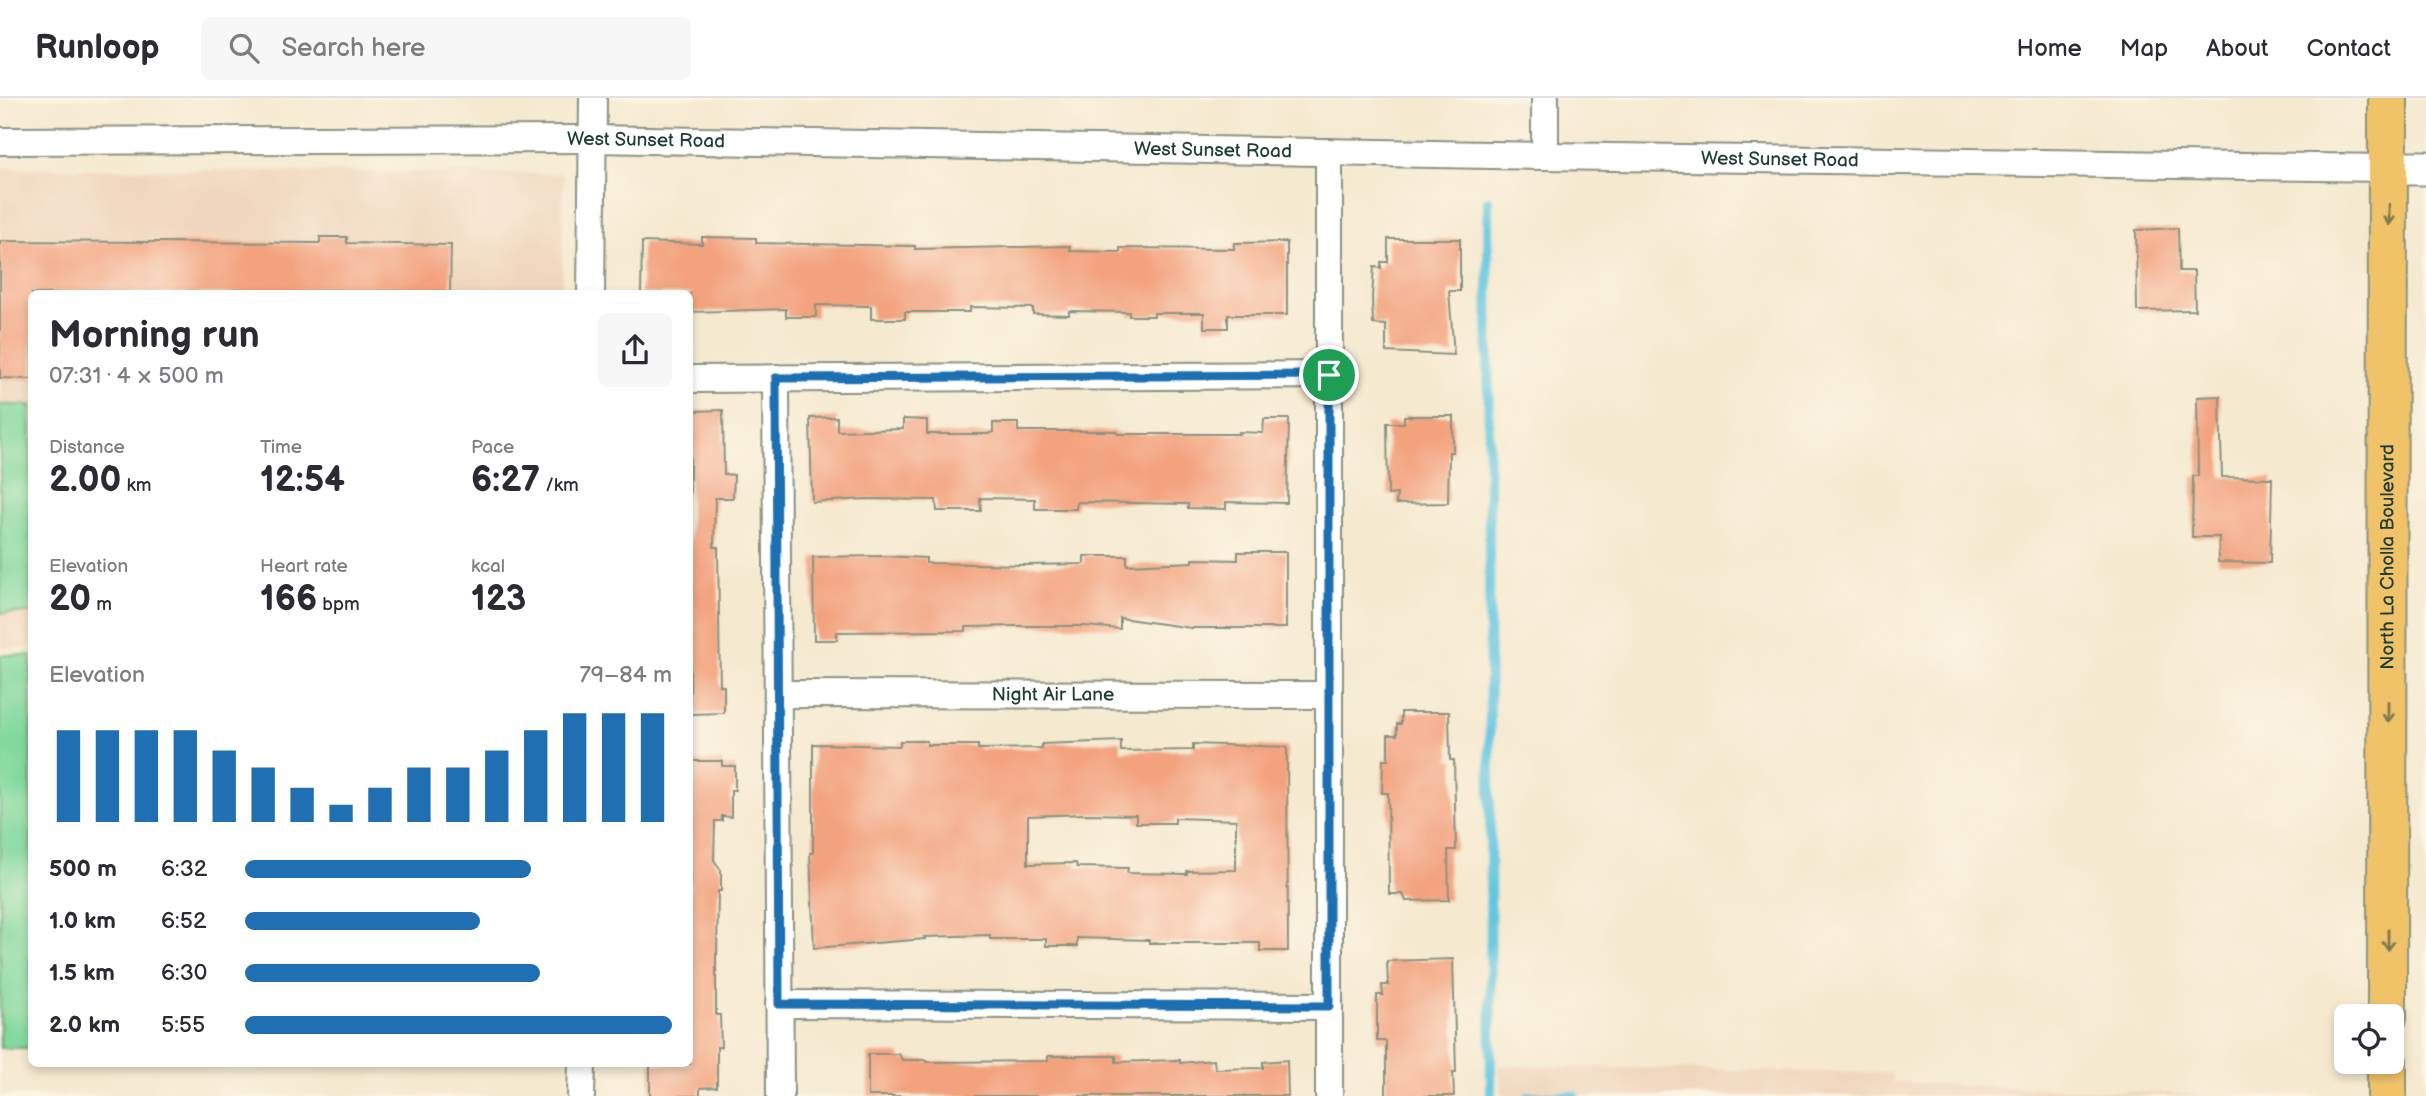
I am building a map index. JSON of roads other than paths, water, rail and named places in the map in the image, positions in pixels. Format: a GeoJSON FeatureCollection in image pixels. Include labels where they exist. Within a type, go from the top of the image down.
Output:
{"type":"FeatureCollection","features":[{"type":"Feature","properties":{"kind":"main road","name":"North La Cholla Boulevard"},"geometry":{"type":"LineString","coordinates":[[2388,98],[2388,1004]]}},
{"type":"Feature","properties":{"kind":"main road"},"geometry":{"type":"LineString","coordinates":[[2387,1074],[2387,1096]]}},
{"type":"Feature","properties":{"kind":"street"},"geometry":{"type":"LineString","coordinates":[[591,290],[593,98]]}},
{"type":"Feature","properties":{"kind":"street"},"geometry":{"type":"LineString","coordinates":[[1545,98],[1545,156]]}},
{"type":"Feature","properties":{"kind":"street","name":"West Sunset Road"},"geometry":{"type":"LineString","coordinates":[[0,141],[592,139],[2426,168]]}},
{"type":"Feature","properties":{"kind":"street"},"geometry":{"type":"LineString","coordinates":[[1329,152],[1329,1096]]}},
{"type":"Feature","properties":{"kind":"street"},"geometry":{"type":"LineString","coordinates":[[693,379],[1329,375]]}},
{"type":"Feature","properties":{"kind":"street"},"geometry":{"type":"LineString","coordinates":[[776,378],[780,1096]]}},
{"type":"Feature","properties":{"kind":"street","name":"Night Air Lane"},"geometry":{"type":"LineString","coordinates":[[778,694],[1329,695]]}},
{"type":"Feature","properties":{"kind":"street"},"geometry":{"type":"LineString","coordinates":[[779,1004],[1329,1006]]}},
{"type":"Feature","properties":{"kind":"street"},"geometry":{"type":"LineString","coordinates":[[581,1096],[582,1067]]}},
{"type":"Feature","properties":{"kind":"waterway"},"geometry":{"type":"LineString","coordinates":[[1488,201],[1491,1096]]}},
{"type":"Feature","properties":{"kind":"waterway"},"geometry":{"type":"LineString","coordinates":[[1529,1096],[1574,1096]]}}]}
